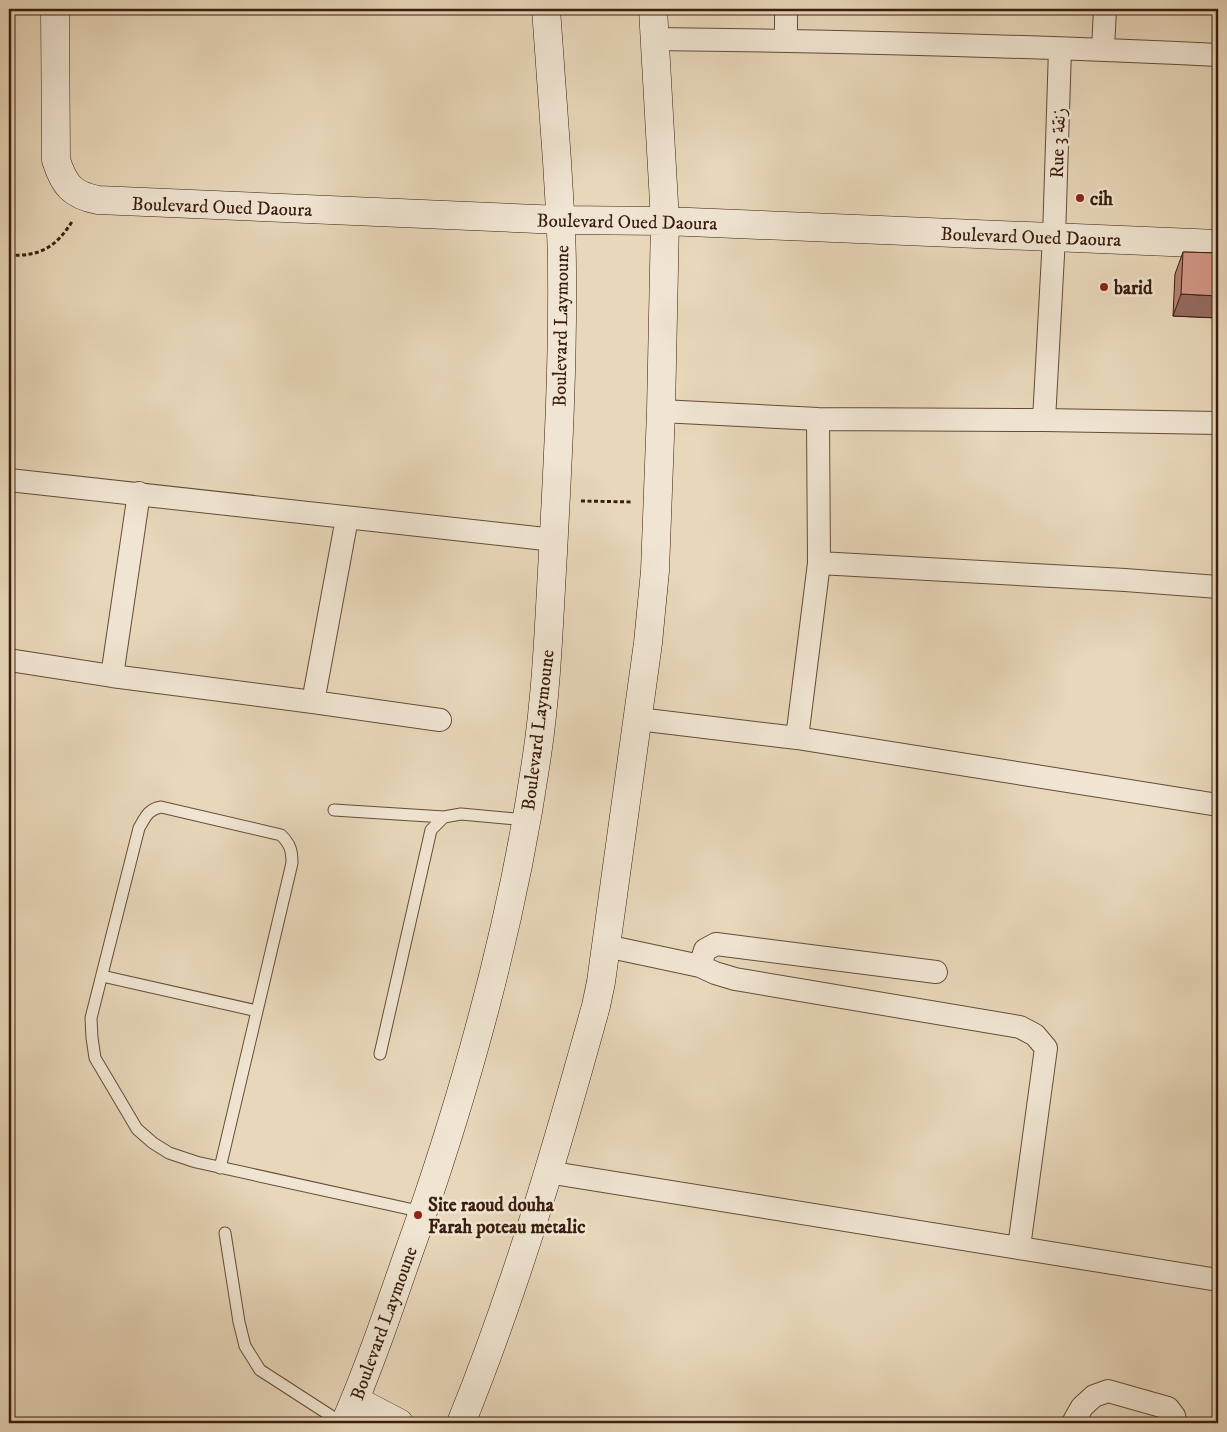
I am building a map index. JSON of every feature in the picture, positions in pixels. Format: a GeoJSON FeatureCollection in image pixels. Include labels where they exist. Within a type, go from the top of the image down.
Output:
{"type":"FeatureCollection","features":[{"type":"Feature","properties":{"kind":"main road","name":"Boulevard Oued Daoura"},"geometry":{"type":"LineString","coordinates":[[55,9],[56,160],[60,175],[68,186],[87,198],[561,220],[665,221],[1218,244]]}},
{"type":"Feature","properties":{"kind":"main road","name":"Boulevard Laymoune"},"geometry":{"type":"LineString","coordinates":[[347,1415],[424,1212],[468,1072],[516,879],[537,753],[543,701],[554,540],[560,410],[562,269],[561,220],[546,9]]}},
{"type":"Feature","properties":{"kind":"main road"},"geometry":{"type":"LineString","coordinates":[[461,1423],[483,1370],[501,1319],[548,1172],[596,1006],[638,719],[655,571],[661,411],[665,221],[653,9]]}},
{"type":"Feature","properties":{"kind":"main road"},"geometry":{"type":"LineString","coordinates":[[347,1415],[399,1423]]}},
{"type":"Feature","properties":{"kind":"street"},"geometry":{"type":"LineString","coordinates":[[786,9],[786,40]]}},
{"type":"Feature","properties":{"kind":"street"},"geometry":{"type":"LineString","coordinates":[[1103,49],[1105,9]]}},
{"type":"Feature","properties":{"kind":"street"},"geometry":{"type":"LineString","coordinates":[[654,38],[1103,49],[1218,55]]}},
{"type":"Feature","properties":{"kind":"street","name":"Rue 3 زنقة"},"geometry":{"type":"LineString","coordinates":[[1044,420],[1054,238],[1060,49]]}},
{"type":"Feature","properties":{"kind":"street"},"geometry":{"type":"LineString","coordinates":[[661,411],[818,418],[1218,423]]}},
{"type":"Feature","properties":{"kind":"street"},"geometry":{"type":"LineString","coordinates":[[797,738],[819,563],[818,418]]}},
{"type":"Feature","properties":{"kind":"street"},"geometry":{"type":"LineString","coordinates":[[9,480],[554,540]]}},
{"type":"Feature","properties":{"kind":"street"},"geometry":{"type":"LineString","coordinates":[[112,676],[139,493]]}},
{"type":"Feature","properties":{"kind":"street"},"geometry":{"type":"LineString","coordinates":[[313,702],[347,518]]}},
{"type":"Feature","properties":{"kind":"street"},"geometry":{"type":"LineString","coordinates":[[819,563],[1218,587]]}},
{"type":"Feature","properties":{"kind":"street"},"geometry":{"type":"LineString","coordinates":[[9,660],[112,676],[440,720]]}},
{"type":"Feature","properties":{"kind":"street"},"geometry":{"type":"LineString","coordinates":[[638,719],[797,738],[1218,805]]}},
{"type":"Feature","properties":{"kind":"street"},"geometry":{"type":"LineString","coordinates":[[700,966],[705,950],[716,944],[936,972]]}},
{"type":"Feature","properties":{"kind":"street"},"geometry":{"type":"LineString","coordinates":[[606,946],[700,966],[735,980],[1020,1027],[1035,1035],[1046,1048],[1019,1247]]}},
{"type":"Feature","properties":{"kind":"street"},"geometry":{"type":"LineString","coordinates":[[548,1172],[1218,1280]]}},
{"type":"Feature","properties":{"kind":"street"},"geometry":{"type":"LineString","coordinates":[[1074,1423],[1082,1406],[1094,1396],[1108,1391],[1168,1408],[1174,1416],[1176,1423]]}},
{"type":"Feature","properties":{"kind":"lane"},"geometry":{"type":"LineString","coordinates":[[220,1168],[292,863],[292,852],[288,842],[281,835],[161,807],[153,809],[144,818],[139,828],[91,1018],[95,1058],[137,1129],[153,1143],[170,1153],[196,1162],[220,1168],[424,1212]]}},
{"type":"Feature","properties":{"kind":"lane"},"geometry":{"type":"LineString","coordinates":[[334,810],[444,817],[461,814],[526,820]]}},
{"type":"Feature","properties":{"kind":"lane"},"geometry":{"type":"LineString","coordinates":[[380,1054],[431,830],[444,817]]}},
{"type":"Feature","properties":{"kind":"lane"},"geometry":{"type":"LineString","coordinates":[[102,976],[257,1011]]}},
{"type":"Feature","properties":{"kind":"lane"},"geometry":{"type":"LineString","coordinates":[[225,1233],[239,1322],[245,1346],[260,1370],[347,1415]]}},
{"type":"Feature","properties":{"kind":"path"},"geometry":{"type":"LineString","coordinates":[[9,255],[23,256],[35,254],[56,243],[87,198]]}},
{"type":"Feature","properties":{"kind":"building"},"geometry":{"type":"Polygon","coordinates":[[[1183,252],[1218,253],[1218,296],[1181,294],[1183,252]]]}},
{"type":"Feature","properties":{"kind":"place","name":"cih"},"geometry":{"type":"Point","coordinates":[1080,198]}},
{"type":"Feature","properties":{"kind":"place","name":"barid"},"geometry":{"type":"Point","coordinates":[1104,287]}},
{"type":"Feature","properties":{"kind":"place","name":"Site raoud douha Farah poteau metalic"},"geometry":{"type":"Point","coordinates":[418,1215]}}]}
